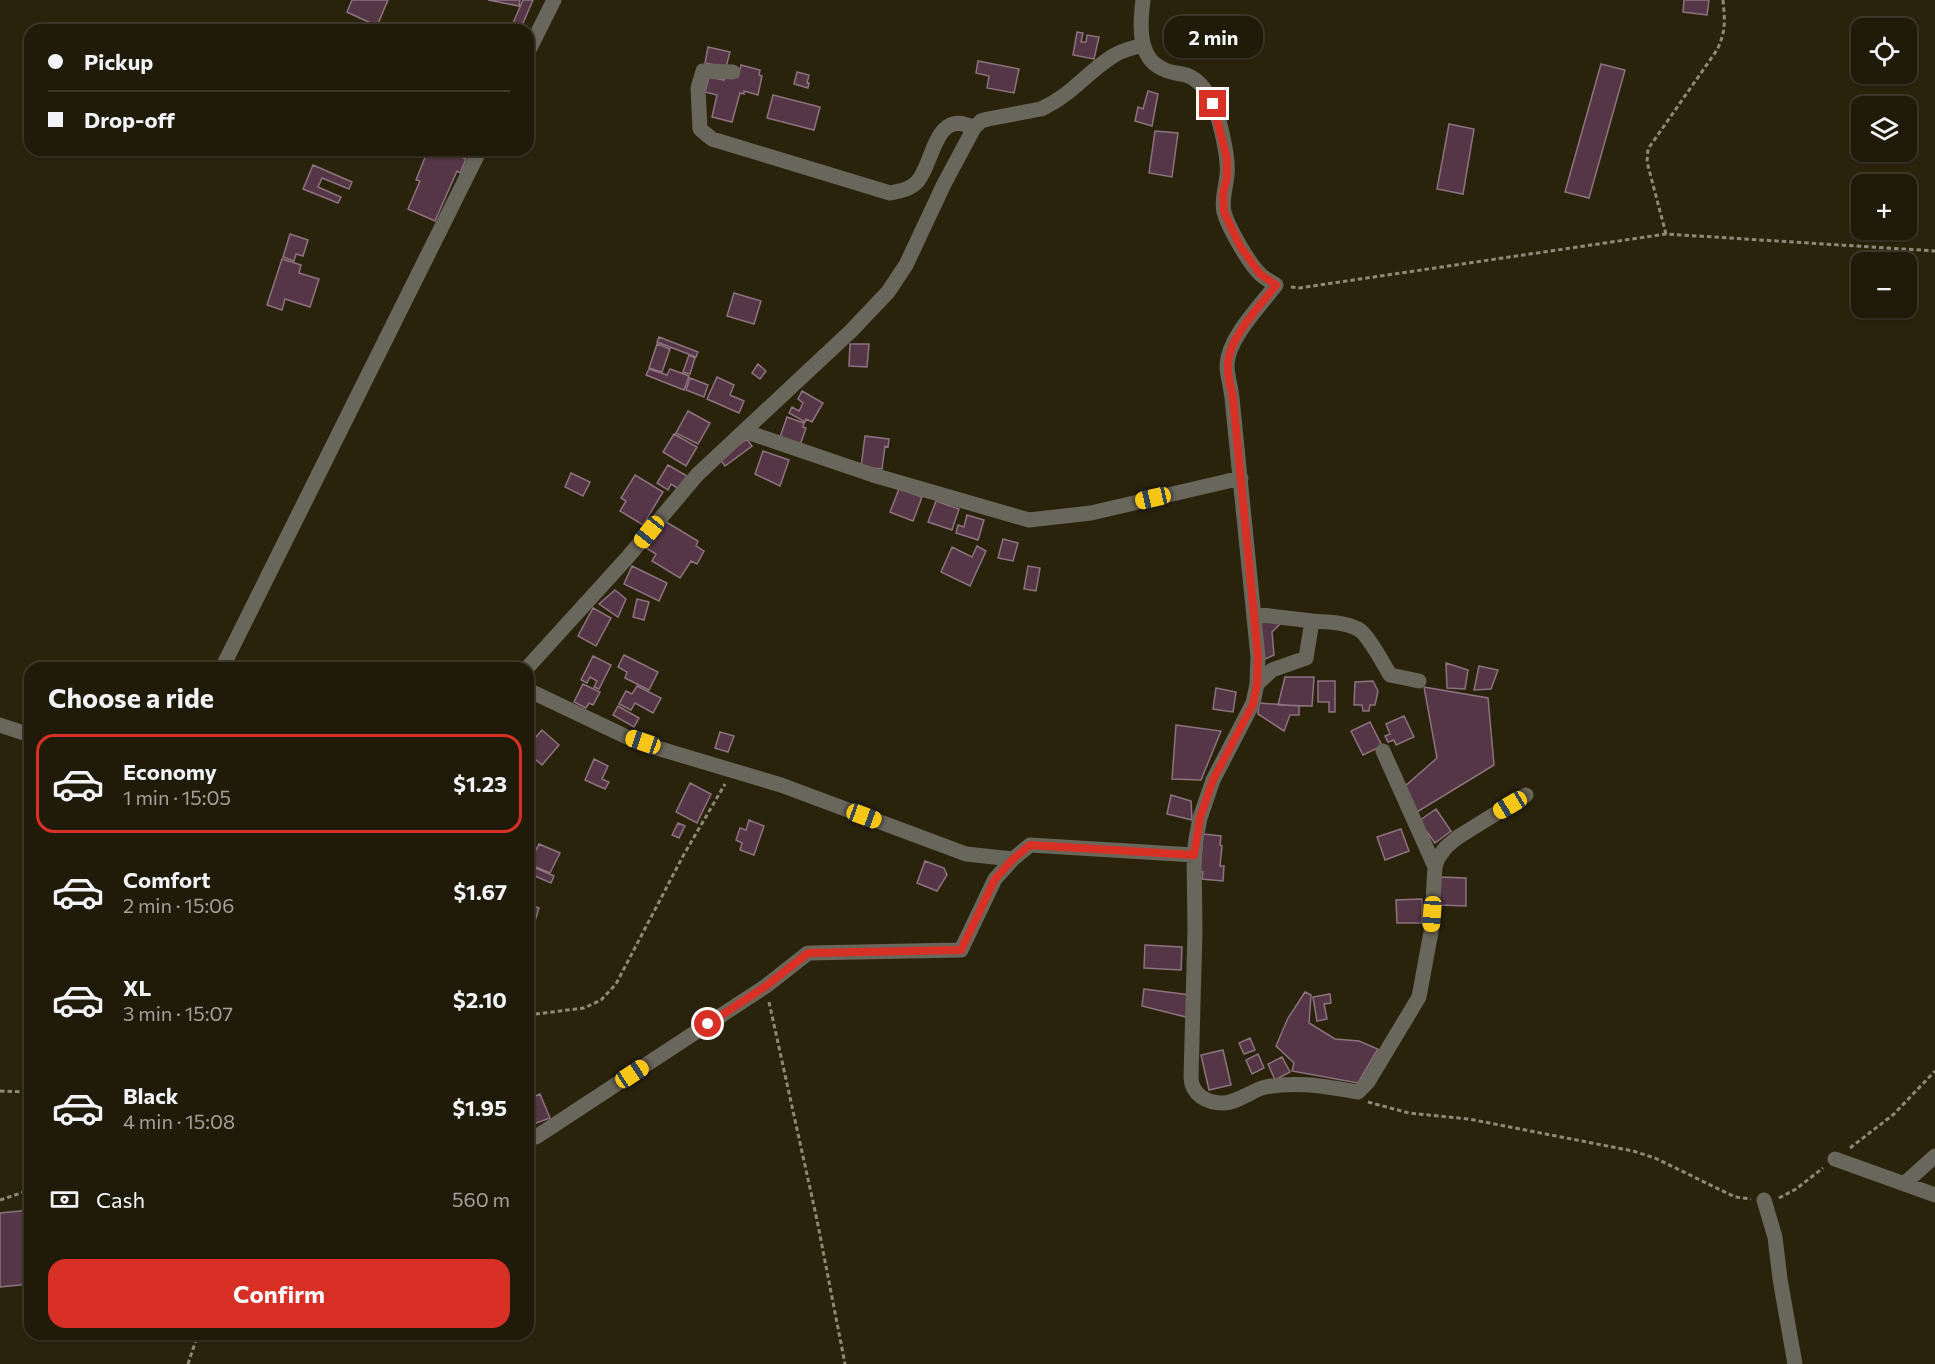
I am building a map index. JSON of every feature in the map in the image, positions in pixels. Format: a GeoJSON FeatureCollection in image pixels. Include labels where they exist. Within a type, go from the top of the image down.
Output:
{"type":"FeatureCollection","features":[{"type":"Feature","properties":{"kind":"street"},"geometry":{"type":"LineString","coordinates":[[534,40],[554,0]]}},
{"type":"Feature","properties":{"kind":"street"},"geometry":{"type":"LineString","coordinates":[[1143,0],[1140,20],[1143,45],[1150,60],[1163,69],[1188,76],[1202,85],[1213,104],[1227,159],[1227,177],[1223,194],[1224,212],[1246,255],[1260,274],[1276,285],[1240,332],[1228,358],[1227,367],[1233,398],[1254,614],[1258,657],[1257,684],[1253,704],[1213,780],[1200,818],[1194,855],[1195,930],[1191,1085],[1197,1095],[1207,1100],[1225,1103],[1263,1088],[1309,1084],[1358,1092],[1368,1082],[1419,997],[1431,932],[1438,858],[1452,842],[1526,795]]}},
{"type":"Feature","properties":{"kind":"street"},"geometry":{"type":"LineString","coordinates":[[532,662],[627,558],[698,475],[863,319],[888,292],[906,265],[944,184],[974,128],[981,121],[1041,109],[1062,99],[1114,55],[1143,45]]}},
{"type":"Feature","properties":{"kind":"street"},"geometry":{"type":"LineString","coordinates":[[733,72],[703,71],[698,88],[700,129],[712,139],[890,193],[907,189],[918,182],[940,132],[951,126],[965,124],[974,128]]}},
{"type":"Feature","properties":{"kind":"street"},"geometry":{"type":"LineString","coordinates":[[225,662],[477,156]]}},
{"type":"Feature","properties":{"kind":"street"},"geometry":{"type":"LineString","coordinates":[[744,431],[873,475],[1029,520],[1091,513],[1241,478]]}},
{"type":"Feature","properties":{"kind":"street"},"geometry":{"type":"LineString","coordinates":[[1254,614],[1335,623],[1360,629],[1390,675],[1419,681]]}},
{"type":"Feature","properties":{"kind":"street"},"geometry":{"type":"LineString","coordinates":[[1257,684],[1272,670],[1306,658],[1312,621]]}},
{"type":"Feature","properties":{"kind":"street"},"geometry":{"type":"LineString","coordinates":[[534,693],[629,738],[782,785],[966,854],[1013,859]]}},
{"type":"Feature","properties":{"kind":"street"},"geometry":{"type":"LineString","coordinates":[[0,725],[24,733]]}},
{"type":"Feature","properties":{"kind":"street"},"geometry":{"type":"LineString","coordinates":[[1383,751],[1436,867]]}},
{"type":"Feature","properties":{"kind":"street"},"geometry":{"type":"LineString","coordinates":[[534,1138],[766,986],[808,953],[961,950],[995,879],[1013,859],[1030,845],[1194,855]]}},
{"type":"Feature","properties":{"kind":"street"},"geometry":{"type":"LineString","coordinates":[[1905,1183],[1935,1156]]}},
{"type":"Feature","properties":{"kind":"street"},"geometry":{"type":"LineString","coordinates":[[1835,1159],[1935,1194]]}},
{"type":"Feature","properties":{"kind":"street"},"geometry":{"type":"LineString","coordinates":[[1764,1200],[1775,1237],[1795,1364]]}},
{"type":"Feature","properties":{"kind":"path"},"geometry":{"type":"LineString","coordinates":[[1666,234],[1647,162],[1648,149],[1717,50],[1723,36],[1725,21],[1723,0]]}},
{"type":"Feature","properties":{"kind":"path"},"geometry":{"type":"LineString","coordinates":[[1276,285],[1299,288],[1666,234],[1935,251]]}},
{"type":"Feature","properties":{"kind":"path"},"geometry":{"type":"LineString","coordinates":[[534,1014],[584,1008],[601,1000],[616,984],[683,856],[733,770]]}},
{"type":"Feature","properties":{"kind":"path"},"geometry":{"type":"LineString","coordinates":[[766,986],[817,1220],[845,1364]]}},
{"type":"Feature","properties":{"kind":"path"},"geometry":{"type":"LineString","coordinates":[[1358,1092],[1367,1102],[1409,1113],[1469,1119],[1633,1151],[1655,1158],[1735,1197],[1764,1200],[1781,1197],[1796,1189],[1894,1114],[1935,1071]]}},
{"type":"Feature","properties":{"kind":"path"},"geometry":{"type":"LineString","coordinates":[[0,1091],[24,1092]]}},
{"type":"Feature","properties":{"kind":"path"},"geometry":{"type":"LineString","coordinates":[[0,1200],[24,1192]]}},
{"type":"Feature","properties":{"kind":"path"},"geometry":{"type":"LineString","coordinates":[[188,1364],[196,1340]]}},
{"type":"Feature","properties":{"kind":"building"},"geometry":{"type":"Polygon","coordinates":[[[352,0],[388,0],[378,24],[373,24],[347,12],[352,0]]]}},
{"type":"Feature","properties":{"kind":"building"},"geometry":{"type":"Polygon","coordinates":[[[488,0],[520,0],[519,6],[488,0]]]}},
{"type":"Feature","properties":{"kind":"building"},"geometry":{"type":"Polygon","coordinates":[[[523,0],[533,0],[523,24],[513,24],[523,0]]]}},
{"type":"Feature","properties":{"kind":"building"},"geometry":{"type":"Polygon","coordinates":[[[1684,0],[1709,0],[1707,15],[1683,12],[1684,0]]]}},
{"type":"Feature","properties":{"kind":"building"},"geometry":{"type":"Polygon","coordinates":[[[1077,32],[1083,33],[1081,42],[1086,42],[1087,35],[1099,37],[1094,59],[1073,55],[1077,32]]]}},
{"type":"Feature","properties":{"kind":"building"},"geometry":{"type":"Polygon","coordinates":[[[708,47],[730,52],[726,67],[705,63],[708,47]]]}},
{"type":"Feature","properties":{"kind":"building"},"geometry":{"type":"Polygon","coordinates":[[[978,61],[1019,69],[1014,93],[987,88],[989,76],[976,73],[978,61]]]}},
{"type":"Feature","properties":{"kind":"building"},"geometry":{"type":"Polygon","coordinates":[[[1601,64],[1625,70],[1589,198],[1565,192],[1601,64]]]}},
{"type":"Feature","properties":{"kind":"building"},"geometry":{"type":"Polygon","coordinates":[[[741,65],[760,70],[759,75],[762,76],[758,95],[744,91],[744,94],[740,93],[732,122],[712,117],[717,95],[705,92],[709,77],[724,80],[725,74],[738,77],[741,65]]]}},
{"type":"Feature","properties":{"kind":"building"},"geometry":{"type":"Polygon","coordinates":[[[797,72],[809,75],[808,88],[794,84],[797,72]]]}},
{"type":"Feature","properties":{"kind":"building"},"geometry":{"type":"Polygon","coordinates":[[[1148,91],[1158,94],[1152,126],[1135,121],[1138,107],[1143,109],[1148,91]]]}},
{"type":"Feature","properties":{"kind":"building"},"geometry":{"type":"Polygon","coordinates":[[[773,95],[820,107],[814,130],[767,118],[773,95]]]}},
{"type":"Feature","properties":{"kind":"building"},"geometry":{"type":"Polygon","coordinates":[[[1449,124],[1474,129],[1463,194],[1437,189],[1449,124]]]}},
{"type":"Feature","properties":{"kind":"building"},"geometry":{"type":"Polygon","coordinates":[[[1155,131],[1178,133],[1172,177],[1149,173],[1155,131]]]}},
{"type":"Feature","properties":{"kind":"building"},"geometry":{"type":"Polygon","coordinates":[[[426,156],[459,156],[466,159],[460,173],[457,171],[435,221],[408,209],[420,181],[416,180],[426,156]]]}},
{"type":"Feature","properties":{"kind":"building"},"geometry":{"type":"Polygon","coordinates":[[[313,165],[352,182],[349,189],[322,178],[318,187],[341,197],[338,203],[303,189],[313,165]]]}},
{"type":"Feature","properties":{"kind":"building"},"geometry":{"type":"Polygon","coordinates":[[[290,234],[308,240],[303,256],[296,254],[294,261],[283,257],[290,234]]]}},
{"type":"Feature","properties":{"kind":"building"},"geometry":{"type":"Polygon","coordinates":[[[282,259],[301,265],[299,273],[319,279],[310,307],[285,299],[282,310],[267,305],[282,259]]]}},
{"type":"Feature","properties":{"kind":"building"},"geometry":{"type":"Polygon","coordinates":[[[734,293],[761,301],[754,324],[727,316],[734,293]]]}},
{"type":"Feature","properties":{"kind":"building"},"geometry":{"type":"Polygon","coordinates":[[[659,337],[698,352],[696,357],[657,342],[659,337]]]}},
{"type":"Feature","properties":{"kind":"building"},"geometry":{"type":"Polygon","coordinates":[[[657,344],[670,349],[662,372],[649,368],[657,344]]]}},
{"type":"Feature","properties":{"kind":"building"},"geometry":{"type":"Polygon","coordinates":[[[850,344],[869,344],[867,367],[849,366],[850,344]]]}},
{"type":"Feature","properties":{"kind":"building"},"geometry":{"type":"Polygon","coordinates":[[[689,355],[695,358],[690,374],[683,372],[689,355]]]}},
{"type":"Feature","properties":{"kind":"building"},"geometry":{"type":"Polygon","coordinates":[[[758,364],[766,371],[760,379],[752,373],[758,364]]]}},
{"type":"Feature","properties":{"kind":"building"},"geometry":{"type":"Polygon","coordinates":[[[649,369],[667,375],[670,369],[689,376],[684,390],[646,375],[649,369]]]}},
{"type":"Feature","properties":{"kind":"building"},"geometry":{"type":"Polygon","coordinates":[[[717,377],[734,385],[730,395],[744,401],[739,413],[707,399],[717,377]]]}},
{"type":"Feature","properties":{"kind":"building"},"geometry":{"type":"Polygon","coordinates":[[[690,378],[708,385],[704,397],[686,390],[690,378]]]}},
{"type":"Feature","properties":{"kind":"building"},"geometry":{"type":"Polygon","coordinates":[[[802,391],[823,403],[812,422],[806,419],[805,422],[789,413],[792,407],[799,411],[803,403],[798,399],[802,391]]]}},
{"type":"Feature","properties":{"kind":"building"},"geometry":{"type":"Polygon","coordinates":[[[688,411],[710,423],[698,444],[676,433],[688,411]]]}},
{"type":"Feature","properties":{"kind":"building"},"geometry":{"type":"Polygon","coordinates":[[[787,417],[804,423],[803,427],[806,428],[800,445],[780,437],[787,417]]]}},
{"type":"Feature","properties":{"kind":"building"},"geometry":{"type":"Polygon","coordinates":[[[674,434],[697,447],[686,466],[663,452],[674,434]]]}},
{"type":"Feature","properties":{"kind":"building"},"geometry":{"type":"Polygon","coordinates":[[[865,436],[889,439],[888,447],[885,446],[882,469],[861,467],[865,436]]]}},
{"type":"Feature","properties":{"kind":"building"},"geometry":{"type":"Polygon","coordinates":[[[747,439],[752,446],[725,466],[720,459],[747,439]]]}},
{"type":"Feature","properties":{"kind":"building"},"geometry":{"type":"Polygon","coordinates":[[[763,451],[789,460],[780,486],[755,474],[763,451]]]}},
{"type":"Feature","properties":{"kind":"building"},"geometry":{"type":"Polygon","coordinates":[[[668,465],[687,476],[679,489],[671,484],[668,490],[657,483],[668,465]]]}},
{"type":"Feature","properties":{"kind":"building"},"geometry":{"type":"Polygon","coordinates":[[[571,473],[590,482],[583,496],[565,487],[571,473]]]}},
{"type":"Feature","properties":{"kind":"building"},"geometry":{"type":"Polygon","coordinates":[[[635,475],[663,492],[643,525],[620,511],[626,501],[621,498],[635,475]]]}},
{"type":"Feature","properties":{"kind":"building"},"geometry":{"type":"Polygon","coordinates":[[[899,489],[922,497],[913,521],[890,512],[899,489]]]}},
{"type":"Feature","properties":{"kind":"building"},"geometry":{"type":"Polygon","coordinates":[[[936,501],[959,509],[952,530],[928,522],[936,501]]]}},
{"type":"Feature","properties":{"kind":"building"},"geometry":{"type":"Polygon","coordinates":[[[967,515],[984,520],[978,540],[956,533],[958,525],[964,527],[967,515]]]}},
{"type":"Feature","properties":{"kind":"building"},"geometry":{"type":"Polygon","coordinates":[[[663,520],[698,541],[696,546],[704,551],[697,564],[691,561],[680,578],[652,561],[656,554],[646,548],[663,520]]]}},
{"type":"Feature","properties":{"kind":"building"},"geometry":{"type":"Polygon","coordinates":[[[1003,539],[1018,543],[1013,561],[998,558],[1003,539]]]}},
{"type":"Feature","properties":{"kind":"building"},"geometry":{"type":"Polygon","coordinates":[[[977,546],[986,551],[970,586],[941,572],[952,547],[972,557],[977,546]]]}},
{"type":"Feature","properties":{"kind":"building"},"geometry":{"type":"Polygon","coordinates":[[[632,566],[667,583],[659,601],[624,584],[632,566]]]}},
{"type":"Feature","properties":{"kind":"building"},"geometry":{"type":"Polygon","coordinates":[[[1028,566],[1040,568],[1036,591],[1024,589],[1028,566]]]}},
{"type":"Feature","properties":{"kind":"building"},"geometry":{"type":"Polygon","coordinates":[[[615,590],[626,599],[618,617],[599,604],[615,590]]]}},
{"type":"Feature","properties":{"kind":"building"},"geometry":{"type":"Polygon","coordinates":[[[637,599],[649,602],[644,620],[633,617],[637,599]]]}},
{"type":"Feature","properties":{"kind":"building"},"geometry":{"type":"Polygon","coordinates":[[[593,608],[611,618],[596,646],[578,636],[593,608]]]}},
{"type":"Feature","properties":{"kind":"building"},"geometry":{"type":"Polygon","coordinates":[[[1256,620],[1281,623],[1272,632],[1274,655],[1263,660],[1256,620]]]}},
{"type":"Feature","properties":{"kind":"building"},"geometry":{"type":"Polygon","coordinates":[[[624,655],[658,672],[649,690],[625,678],[627,672],[618,667],[624,655]]]}},
{"type":"Feature","properties":{"kind":"building"},"geometry":{"type":"Polygon","coordinates":[[[593,656],[611,665],[599,689],[594,687],[597,681],[590,677],[587,683],[581,680],[593,656]]]}},
{"type":"Feature","properties":{"kind":"building"},"geometry":{"type":"Polygon","coordinates":[[[1446,663],[1468,670],[1465,689],[1447,688],[1446,663]]]}},
{"type":"Feature","properties":{"kind":"building"},"geometry":{"type":"Polygon","coordinates":[[[1479,666],[1498,670],[1491,689],[1474,690],[1479,666]]]}},
{"type":"Feature","properties":{"kind":"building"},"geometry":{"type":"Polygon","coordinates":[[[1285,677],[1314,677],[1312,706],[1278,705],[1285,677]]]}},
{"type":"Feature","properties":{"kind":"building"},"geometry":{"type":"Polygon","coordinates":[[[1318,681],[1335,681],[1335,712],[1329,712],[1329,702],[1318,702],[1318,681]]]}},
{"type":"Feature","properties":{"kind":"building"},"geometry":{"type":"Polygon","coordinates":[[[1373,681],[1378,691],[1375,705],[1370,705],[1369,711],[1363,711],[1362,705],[1354,705],[1355,682],[1373,681]]]}},
{"type":"Feature","properties":{"kind":"building"},"geometry":{"type":"Polygon","coordinates":[[[583,684],[600,692],[593,705],[589,703],[586,708],[574,702],[583,684]]]}},
{"type":"Feature","properties":{"kind":"building"},"geometry":{"type":"Polygon","coordinates":[[[637,686],[661,698],[653,713],[635,703],[631,710],[619,704],[626,691],[632,694],[637,686]]]}},
{"type":"Feature","properties":{"kind":"building"},"geometry":{"type":"Polygon","coordinates":[[[1424,687],[1488,698],[1494,765],[1417,812],[1403,788],[1437,758],[1424,687]]]}},
{"type":"Feature","properties":{"kind":"building"},"geometry":{"type":"Polygon","coordinates":[[[1216,688],[1236,692],[1233,712],[1213,709],[1216,688]]]}},
{"type":"Feature","properties":{"kind":"building"},"geometry":{"type":"Polygon","coordinates":[[[1259,703],[1299,706],[1299,715],[1290,715],[1284,731],[1258,714],[1259,703]]]}},
{"type":"Feature","properties":{"kind":"building"},"geometry":{"type":"Polygon","coordinates":[[[618,706],[639,718],[634,727],[613,715],[618,706]]]}},
{"type":"Feature","properties":{"kind":"building"},"geometry":{"type":"Polygon","coordinates":[[[1404,716],[1414,737],[1396,745],[1394,740],[1388,742],[1385,736],[1390,734],[1386,724],[1404,716]]]}},
{"type":"Feature","properties":{"kind":"building"},"geometry":{"type":"Polygon","coordinates":[[[1370,722],[1382,746],[1363,755],[1351,731],[1370,722]]]}},
{"type":"Feature","properties":{"kind":"building"},"geometry":{"type":"Polygon","coordinates":[[[1176,725],[1221,731],[1201,780],[1172,779],[1176,725]]]}},
{"type":"Feature","properties":{"kind":"building"},"geometry":{"type":"Polygon","coordinates":[[[542,730],[559,745],[542,765],[534,758],[534,739],[542,730]]]}},
{"type":"Feature","properties":{"kind":"building"},"geometry":{"type":"Polygon","coordinates":[[[720,732],[734,736],[728,752],[715,748],[720,732]]]}},
{"type":"Feature","properties":{"kind":"building"},"geometry":{"type":"Polygon","coordinates":[[[594,759],[608,766],[602,779],[609,782],[605,789],[585,780],[594,759]]]}},
{"type":"Feature","properties":{"kind":"building"},"geometry":{"type":"Polygon","coordinates":[[[690,783],[711,794],[697,823],[676,812],[690,783]]]}},
{"type":"Feature","properties":{"kind":"building"},"geometry":{"type":"Polygon","coordinates":[[[1171,795],[1191,801],[1192,820],[1167,814],[1171,795]]]}},
{"type":"Feature","properties":{"kind":"building"},"geometry":{"type":"Polygon","coordinates":[[[1436,809],[1451,831],[1435,843],[1419,821],[1436,809]]]}},
{"type":"Feature","properties":{"kind":"building"},"geometry":{"type":"Polygon","coordinates":[[[749,820],[764,826],[754,855],[740,850],[742,843],[736,840],[740,828],[746,830],[749,820]]]}},
{"type":"Feature","properties":{"kind":"building"},"geometry":{"type":"Polygon","coordinates":[[[678,823],[685,826],[679,838],[672,835],[678,823]]]}},
{"type":"Feature","properties":{"kind":"building"},"geometry":{"type":"Polygon","coordinates":[[[1401,829],[1409,851],[1385,860],[1377,837],[1401,829]]]}},
{"type":"Feature","properties":{"kind":"building"},"geometry":{"type":"Polygon","coordinates":[[[1203,834],[1221,836],[1220,866],[1224,866],[1223,881],[1202,879],[1203,872],[1200,871],[1203,834]]]}},
{"type":"Feature","properties":{"kind":"building"},"geometry":{"type":"Polygon","coordinates":[[[539,844],[560,853],[550,873],[534,866],[534,854],[539,844]]]}},
{"type":"Feature","properties":{"kind":"building"},"geometry":{"type":"Polygon","coordinates":[[[925,861],[944,868],[947,875],[937,891],[917,883],[925,861]]]}},
{"type":"Feature","properties":{"kind":"building"},"geometry":{"type":"Polygon","coordinates":[[[534,867],[554,876],[551,883],[534,876],[534,867]]]}},
{"type":"Feature","properties":{"kind":"building"},"geometry":{"type":"Polygon","coordinates":[[[1439,877],[1466,878],[1466,906],[1439,905],[1439,877]]]}},
{"type":"Feature","properties":{"kind":"building"},"geometry":{"type":"Polygon","coordinates":[[[1422,899],[1422,923],[1397,923],[1396,900],[1422,899]]]}},
{"type":"Feature","properties":{"kind":"building"},"geometry":{"type":"Polygon","coordinates":[[[534,906],[539,908],[534,921],[534,906]]]}},
{"type":"Feature","properties":{"kind":"building"},"geometry":{"type":"Polygon","coordinates":[[[1145,945],[1182,947],[1181,970],[1144,968],[1145,945]]]}},
{"type":"Feature","properties":{"kind":"building"},"geometry":{"type":"Polygon","coordinates":[[[1144,989],[1190,995],[1186,1017],[1142,1006],[1144,989]]]}},
{"type":"Feature","properties":{"kind":"building"},"geometry":{"type":"Polygon","coordinates":[[[1305,992],[1311,995],[1309,1023],[1335,1039],[1359,1041],[1378,1049],[1358,1083],[1292,1071],[1294,1063],[1276,1046],[1288,1018],[1305,992]]]}},
{"type":"Feature","properties":{"kind":"building"},"geometry":{"type":"Polygon","coordinates":[[[1330,994],[1331,1003],[1324,1004],[1327,1019],[1317,1021],[1313,997],[1330,994]]]}},
{"type":"Feature","properties":{"kind":"building"},"geometry":{"type":"Polygon","coordinates":[[[1250,1038],[1255,1050],[1244,1054],[1239,1043],[1250,1038]]]}},
{"type":"Feature","properties":{"kind":"building"},"geometry":{"type":"Polygon","coordinates":[[[1223,1050],[1231,1085],[1209,1090],[1201,1055],[1223,1050]]]}},
{"type":"Feature","properties":{"kind":"building"},"geometry":{"type":"Polygon","coordinates":[[[1258,1054],[1264,1068],[1252,1074],[1246,1060],[1258,1054]]]}},
{"type":"Feature","properties":{"kind":"building"},"geometry":{"type":"Polygon","coordinates":[[[1282,1057],[1290,1072],[1275,1080],[1268,1064],[1282,1057]]]}},
{"type":"Feature","properties":{"kind":"building"},"geometry":{"type":"Polygon","coordinates":[[[540,1094],[550,1118],[534,1124],[534,1096],[540,1094]]]}},
{"type":"Feature","properties":{"kind":"building"},"geometry":{"type":"Polygon","coordinates":[[[24,1211],[24,1285],[0,1287],[0,1213],[24,1211]]]}},
{"type":"Feature","properties":{"kind":"route"},"geometry":{"type":"LineString","coordinates":[[708,1024],[766,986],[808,953],[961,950],[995,879],[1013,859],[1030,845],[1194,855],[1200,818],[1213,780],[1253,704],[1257,684],[1258,657],[1233,398],[1227,367],[1228,358],[1240,332],[1276,285],[1260,274],[1240,246],[1224,212],[1223,194],[1227,177],[1227,159],[1213,104]]}}]}
